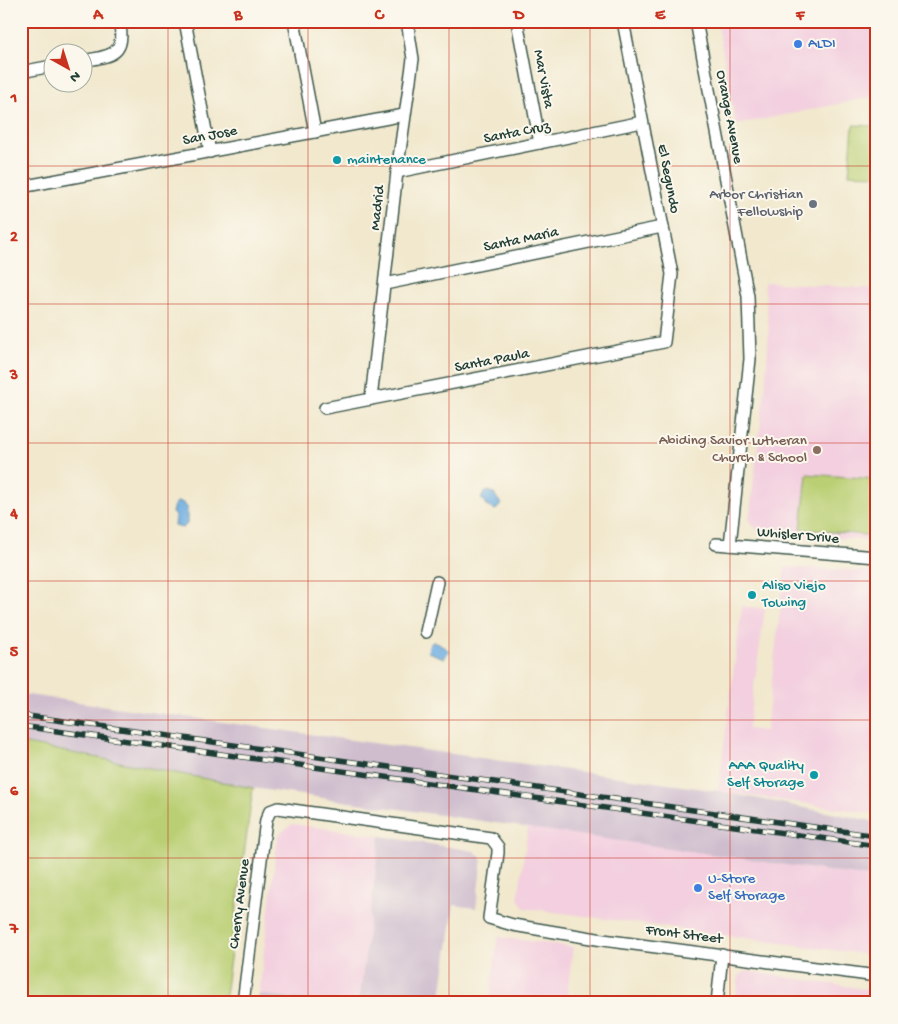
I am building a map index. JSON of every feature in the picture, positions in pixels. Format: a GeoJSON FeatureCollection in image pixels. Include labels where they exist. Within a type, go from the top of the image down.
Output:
{"type":"FeatureCollection","features":[{"type":"Feature","properties":{"kind":"street"},"geometry":{"type":"LineString","coordinates":[[92,59],[103,57],[120,48],[122,42],[119,21]]}},
{"type":"Feature","properties":{"kind":"street"},"geometry":{"type":"LineString","coordinates":[[184,21],[210,152]]}},
{"type":"Feature","properties":{"kind":"street"},"geometry":{"type":"LineString","coordinates":[[294,21],[315,132]]}},
{"type":"Feature","properties":{"kind":"street","name":"Madrid"},"geometry":{"type":"LineString","coordinates":[[371,399],[404,115],[413,59],[408,21]]}},
{"type":"Feature","properties":{"kind":"street","name":"Mar Vista"},"geometry":{"type":"LineString","coordinates":[[517,21],[540,143]]}},
{"type":"Feature","properties":{"kind":"street","name":"El Segundo"},"geometry":{"type":"LineString","coordinates":[[623,21],[672,274],[664,342]]}},
{"type":"Feature","properties":{"kind":"street","name":"Orange Avenue"},"geometry":{"type":"LineString","coordinates":[[696,21],[748,296],[750,359],[730,545]]}},
{"type":"Feature","properties":{"kind":"street"},"geometry":{"type":"LineString","coordinates":[[21,72],[42,68]]}},
{"type":"Feature","properties":{"kind":"street","name":"San Jose"},"geometry":{"type":"LineString","coordinates":[[21,187],[404,115]]}},
{"type":"Feature","properties":{"kind":"street","name":"Santa Cruz"},"geometry":{"type":"LineString","coordinates":[[397,172],[642,122]]}},
{"type":"Feature","properties":{"kind":"street","name":"Santa Maria"},"geometry":{"type":"LineString","coordinates":[[385,284],[662,227]]}},
{"type":"Feature","properties":{"kind":"street","name":"Santa Paula"},"geometry":{"type":"LineString","coordinates":[[325,408],[664,342]]}},
{"type":"Feature","properties":{"kind":"street","name":"Whisler Drive"},"geometry":{"type":"LineString","coordinates":[[716,544],[877,557]]}},
{"type":"Feature","properties":{"kind":"street"},"geometry":{"type":"LineString","coordinates":[[426,632],[437,582]]}},
{"type":"Feature","properties":{"kind":"street","name":"Cherry Avenue"},"geometry":{"type":"LineString","coordinates":[[243,1003],[266,820],[270,811],[288,808],[484,835],[496,842],[498,853],[489,918]]}},
{"type":"Feature","properties":{"kind":"street","name":"Front Street"},"geometry":{"type":"LineString","coordinates":[[489,918],[513,925],[603,940],[877,976]]}},
{"type":"Feature","properties":{"kind":"street"},"geometry":{"type":"LineString","coordinates":[[716,1003],[722,955]]}},
{"type":"Feature","properties":{"kind":"shaded area"},"geometry":{"type":"Polygon","coordinates":[[[717,21],[877,21],[877,96],[736,125],[717,21]]]}},
{"type":"Feature","properties":{"kind":"shaded area","name":"Abiding Savior Lutheran Church & School"},"geometry":{"type":"Polygon","coordinates":[[[764,282],[877,289],[877,541],[758,531],[749,520],[766,380],[769,328],[764,282]]]}},
{"type":"Feature","properties":{"kind":"shaded area"},"geometry":{"type":"Polygon","coordinates":[[[785,567],[877,572],[877,814],[718,791],[742,606],[765,609],[748,729],[766,731],[785,567]]]}},
{"type":"Feature","properties":{"kind":"shaded area"},"geometry":{"type":"Polygon","coordinates":[[[21,694],[718,791],[877,822],[877,878],[253,788],[21,743],[21,694]]]}},
{"type":"Feature","properties":{"kind":"shaded area"},"geometry":{"type":"Polygon","coordinates":[[[292,824],[380,836],[359,1003],[331,1003],[259,994],[278,835],[292,824]]]}},
{"type":"Feature","properties":{"kind":"shaded area","name":"U-Store Self Storage"},"geometry":{"type":"Polygon","coordinates":[[[528,827],[877,878],[877,956],[525,908],[518,899],[528,827]]]}},
{"type":"Feature","properties":{"kind":"shaded area"},"geometry":{"type":"Polygon","coordinates":[[[380,836],[474,851],[482,858],[476,908],[454,905],[440,1003],[359,1003],[380,836]]]}},
{"type":"Feature","properties":{"kind":"shaded area"},"geometry":{"type":"Polygon","coordinates":[[[498,937],[573,947],[566,1003],[489,1003],[498,937]]]}},
{"type":"Feature","properties":{"kind":"shaded area"},"geometry":{"type":"Polygon","coordinates":[[[746,971],[877,991],[877,1003],[735,1003],[739,975],[746,971]]]}},
{"type":"Feature","properties":{"kind":"shaded area"},"geometry":{"type":"Polygon","coordinates":[[[259,994],[331,1003],[258,1003],[259,994]]]}},
{"type":"Feature","properties":{"kind":"green space"},"geometry":{"type":"Polygon","coordinates":[[[853,125],[877,126],[877,175],[849,174],[853,125]]]}},
{"type":"Feature","properties":{"kind":"green space"},"geometry":{"type":"Polygon","coordinates":[[[807,474],[877,479],[877,536],[801,529],[807,474]]]}},
{"type":"Feature","properties":{"kind":"green space"},"geometry":{"type":"Polygon","coordinates":[[[21,743],[253,788],[224,1003],[21,1003],[21,743]]]}},
{"type":"Feature","properties":{"kind":"water"},"geometry":{"type":"Polygon","coordinates":[[[489,491],[494,494],[501,504],[496,510],[486,506],[486,502],[481,499],[484,493],[489,491]]]}},
{"type":"Feature","properties":{"kind":"water"},"geometry":{"type":"Polygon","coordinates":[[[177,502],[183,503],[187,507],[187,524],[183,528],[174,526],[175,516],[172,513],[177,502]]]}},
{"type":"Feature","properties":{"kind":"water"},"geometry":{"type":"Polygon","coordinates":[[[433,642],[439,643],[449,651],[444,658],[428,652],[429,645],[433,642]]]}},
{"type":"Feature","properties":{"kind":"railway"},"geometry":{"type":"LineString","coordinates":[[21,715],[877,836]]}},
{"type":"Feature","properties":{"kind":"railway"},"geometry":{"type":"LineString","coordinates":[[21,726],[877,846]]}},
{"type":"Feature","properties":{"kind":"place","name":"ALDI"},"geometry":{"type":"Point","coordinates":[798,44]}},
{"type":"Feature","properties":{"kind":"place","name":"maintenance"},"geometry":{"type":"Point","coordinates":[337,160]}},
{"type":"Feature","properties":{"kind":"place","name":"Arbor Christian Fellowship"},"geometry":{"type":"Point","coordinates":[813,204]}},
{"type":"Feature","properties":{"kind":"place","name":"Abiding Savior Lutheran Church & School"},"geometry":{"type":"Point","coordinates":[817,450]}},
{"type":"Feature","properties":{"kind":"place","name":"Aliso Viejo Towing"},"geometry":{"type":"Point","coordinates":[752,595]}},
{"type":"Feature","properties":{"kind":"place","name":"AAA Quality Self Storage"},"geometry":{"type":"Point","coordinates":[814,775]}},
{"type":"Feature","properties":{"kind":"place","name":"U-Store Self Storage"},"geometry":{"type":"Point","coordinates":[698,888]}}]}
